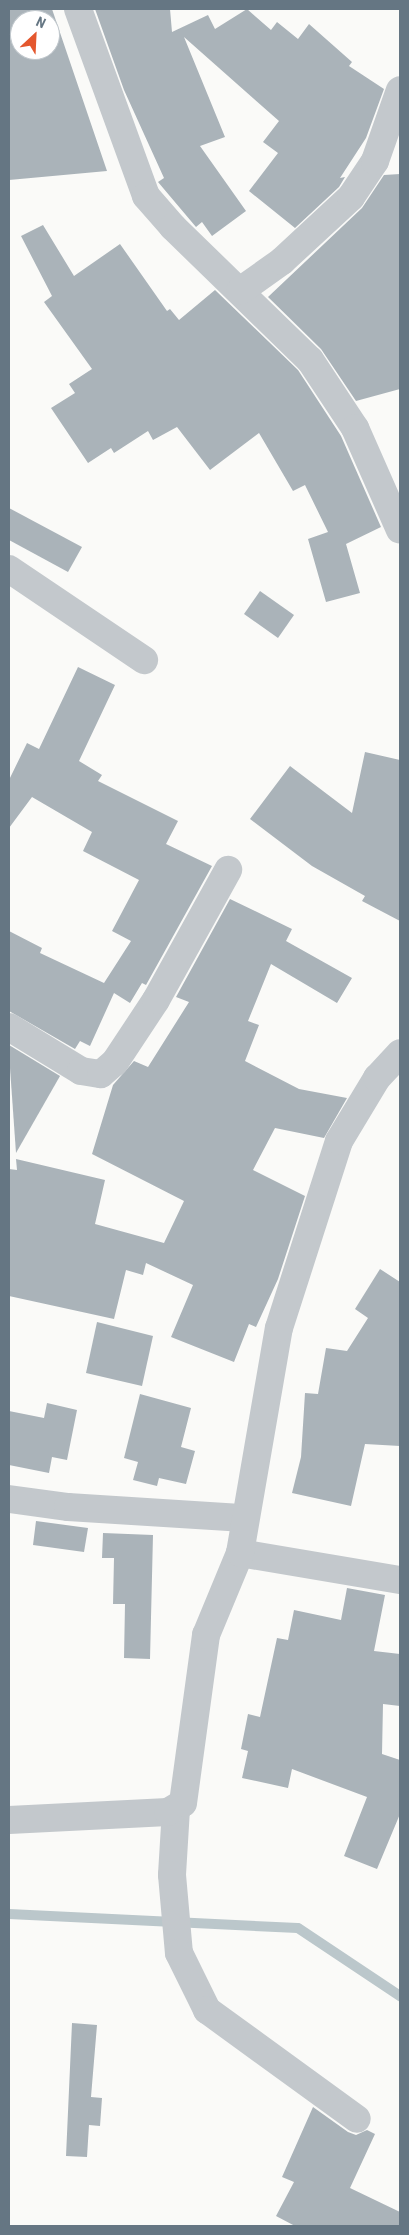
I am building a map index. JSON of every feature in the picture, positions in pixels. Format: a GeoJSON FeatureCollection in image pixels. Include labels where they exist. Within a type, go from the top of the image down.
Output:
{"type":"FeatureCollection","features":[{"type":"Feature","properties":{"kind":"street"},"geometry":{"type":"LineString","coordinates":[[78,9],[146,196],[310,360],[354,428],[400,530]]}},
{"type":"Feature","properties":{"kind":"street"},"geometry":{"type":"LineString","coordinates":[[240,292],[282,261],[351,197],[375,161],[400,90]]}},
{"type":"Feature","properties":{"kind":"street"},"geometry":{"type":"LineString","coordinates":[[9,569],[144,660]]}},
{"type":"Feature","properties":{"kind":"street"},"geometry":{"type":"LineString","coordinates":[[9,1027],[80,1071],[101,1074],[115,1062],[156,1000],[228,870]]}},
{"type":"Feature","properties":{"kind":"street"},"geometry":{"type":"LineString","coordinates":[[9,1820],[176,1809],[183,1803],[206,1635],[218,1601],[240,1553],[279,1328],[339,1141],[377,1078],[400,1053]]}},
{"type":"Feature","properties":{"kind":"street"},"geometry":{"type":"LineString","coordinates":[[9,1499],[68,1507],[245,1518]]}},
{"type":"Feature","properties":{"kind":"street"},"geometry":{"type":"LineString","coordinates":[[240,1553],[400,1580]]}},
{"type":"Feature","properties":{"kind":"street"},"geometry":{"type":"LineString","coordinates":[[176,1809],[172,1875],[179,1953],[207,2010],[357,2119]]}},
{"type":"Feature","properties":{"kind":"building"},"geometry":{"type":"Polygon","coordinates":[[[9,9],[52,9],[10,10],[10,60],[60,60],[60,33],[107,171],[9,180],[9,9]]]}},
{"type":"Feature","properties":{"kind":"building"},"geometry":{"type":"Polygon","coordinates":[[[95,9],[170,9],[172,32],[208,15],[215,29],[247,9],[271,30],[277,22],[298,39],[309,24],[352,62],[349,66],[384,89],[366,138],[340,178],[345,177],[339,187],[295,228],[249,191],[278,153],[263,142],[279,121],[184,37],[225,137],[200,146],[246,211],[212,236],[202,222],[196,227],[158,182],[164,178],[124,90],[95,9]]]}},
{"type":"Feature","properties":{"kind":"building"},"geometry":{"type":"Polygon","coordinates":[[[400,174],[400,389],[356,401],[321,349],[268,297],[362,208],[384,175],[400,174]]]}},
{"type":"Feature","properties":{"kind":"building"},"geometry":{"type":"Polygon","coordinates":[[[43,225],[74,276],[120,244],[167,311],[170,309],[179,320],[215,290],[298,370],[341,436],[381,527],[346,544],[360,593],[326,602],[308,539],[328,532],[305,485],[293,491],[259,433],[210,470],[177,427],[153,440],[148,431],[114,453],[111,448],[88,463],[51,408],[75,393],[69,384],[92,369],[44,302],[52,296],[21,236],[43,225]]]}},
{"type":"Feature","properties":{"kind":"building"},"geometry":{"type":"Polygon","coordinates":[[[9,508],[82,547],[68,572],[9,540],[9,508]]]}},
{"type":"Feature","properties":{"kind":"building"},"geometry":{"type":"Polygon","coordinates":[[[260,591],[294,615],[278,638],[244,614],[260,591]]]}},
{"type":"Feature","properties":{"kind":"building"},"geometry":{"type":"Polygon","coordinates":[[[78,667],[115,685],[79,761],[102,775],[98,781],[178,821],[166,844],[212,866],[146,985],[142,983],[130,1003],[114,993],[90,1046],[80,1041],[75,1049],[9,1011],[9,931],[42,948],[40,953],[104,983],[131,941],[112,931],[139,880],[83,851],[92,832],[32,797],[9,828],[9,780],[27,743],[39,749],[78,667]]]}},
{"type":"Feature","properties":{"kind":"building"},"geometry":{"type":"Polygon","coordinates":[[[365,752],[400,760],[400,921],[362,901],[365,896],[312,866],[250,819],[290,766],[352,813],[365,752]]]}},
{"type":"Feature","properties":{"kind":"building"},"geometry":{"type":"Polygon","coordinates":[[[230,899],[292,929],[286,941],[352,978],[337,1003],[271,964],[248,1021],[259,1025],[245,1061],[299,1089],[347,1098],[324,1138],[275,1128],[253,1170],[305,1196],[278,1279],[256,1327],[249,1324],[234,1362],[171,1337],[193,1285],[146,1263],[143,1275],[126,1270],[114,1319],[9,1296],[9,1169],[17,1170],[16,1159],[105,1180],[95,1224],[164,1243],[184,1201],[92,1154],[113,1085],[134,1061],[148,1067],[189,1002],[176,997],[230,899]]]}},
{"type":"Feature","properties":{"kind":"building"},"geometry":{"type":"Polygon","coordinates":[[[9,1045],[60,1076],[16,1153],[9,1054],[9,1045]]]}},
{"type":"Feature","properties":{"kind":"building"},"geometry":{"type":"Polygon","coordinates":[[[380,1269],[400,1282],[400,1446],[365,1444],[351,1506],[292,1493],[301,1457],[305,1393],[318,1394],[326,1348],[347,1351],[368,1318],[355,1309],[380,1269]]]}},
{"type":"Feature","properties":{"kind":"building"},"geometry":{"type":"Polygon","coordinates":[[[97,1322],[153,1336],[142,1386],[86,1373],[97,1322]]]}},
{"type":"Feature","properties":{"kind":"building"},"geometry":{"type":"Polygon","coordinates":[[[140,1394],[191,1408],[181,1447],[195,1451],[186,1484],[159,1478],[157,1486],[133,1480],[138,1462],[124,1458],[140,1394]]]}},
{"type":"Feature","properties":{"kind":"building"},"geometry":{"type":"Polygon","coordinates":[[[47,1403],[77,1410],[67,1460],[52,1457],[49,1473],[9,1465],[9,1411],[44,1418],[47,1403]]]}},
{"type":"Feature","properties":{"kind":"building"},"geometry":{"type":"Polygon","coordinates":[[[36,1521],[88,1528],[84,1552],[33,1545],[36,1521]]]}},
{"type":"Feature","properties":{"kind":"building"},"geometry":{"type":"Polygon","coordinates":[[[103,1533],[153,1535],[150,1659],[124,1658],[125,1604],[113,1604],[114,1558],[102,1558],[103,1533]]]}},
{"type":"Feature","properties":{"kind":"building"},"geometry":{"type":"Polygon","coordinates":[[[347,1588],[385,1595],[374,1651],[400,1654],[400,1706],[383,1704],[382,1754],[400,1760],[400,1814],[377,1869],[344,1856],[367,1797],[292,1769],[288,1788],[242,1778],[248,1751],[241,1749],[248,1714],[260,1717],[277,1638],[288,1640],[294,1610],[341,1620],[347,1588]]]}},
{"type":"Feature","properties":{"kind":"building"},"geometry":{"type":"Polygon","coordinates":[[[72,2023],[97,2025],[91,2097],[102,2098],[100,2126],[89,2125],[87,2157],[66,2156],[72,2023]]]}},
{"type":"Feature","properties":{"kind":"building"},"geometry":{"type":"Polygon","coordinates":[[[313,2107],[348,2132],[356,2135],[367,2130],[375,2134],[350,2188],[400,2212],[400,2226],[295,2226],[276,2216],[294,2182],[282,2177],[313,2107]]]}},
{"type":"Feature","properties":{"kind":"waterway"},"geometry":{"type":"LineString","coordinates":[[9,1914],[298,1928],[400,1996]]}}]}
